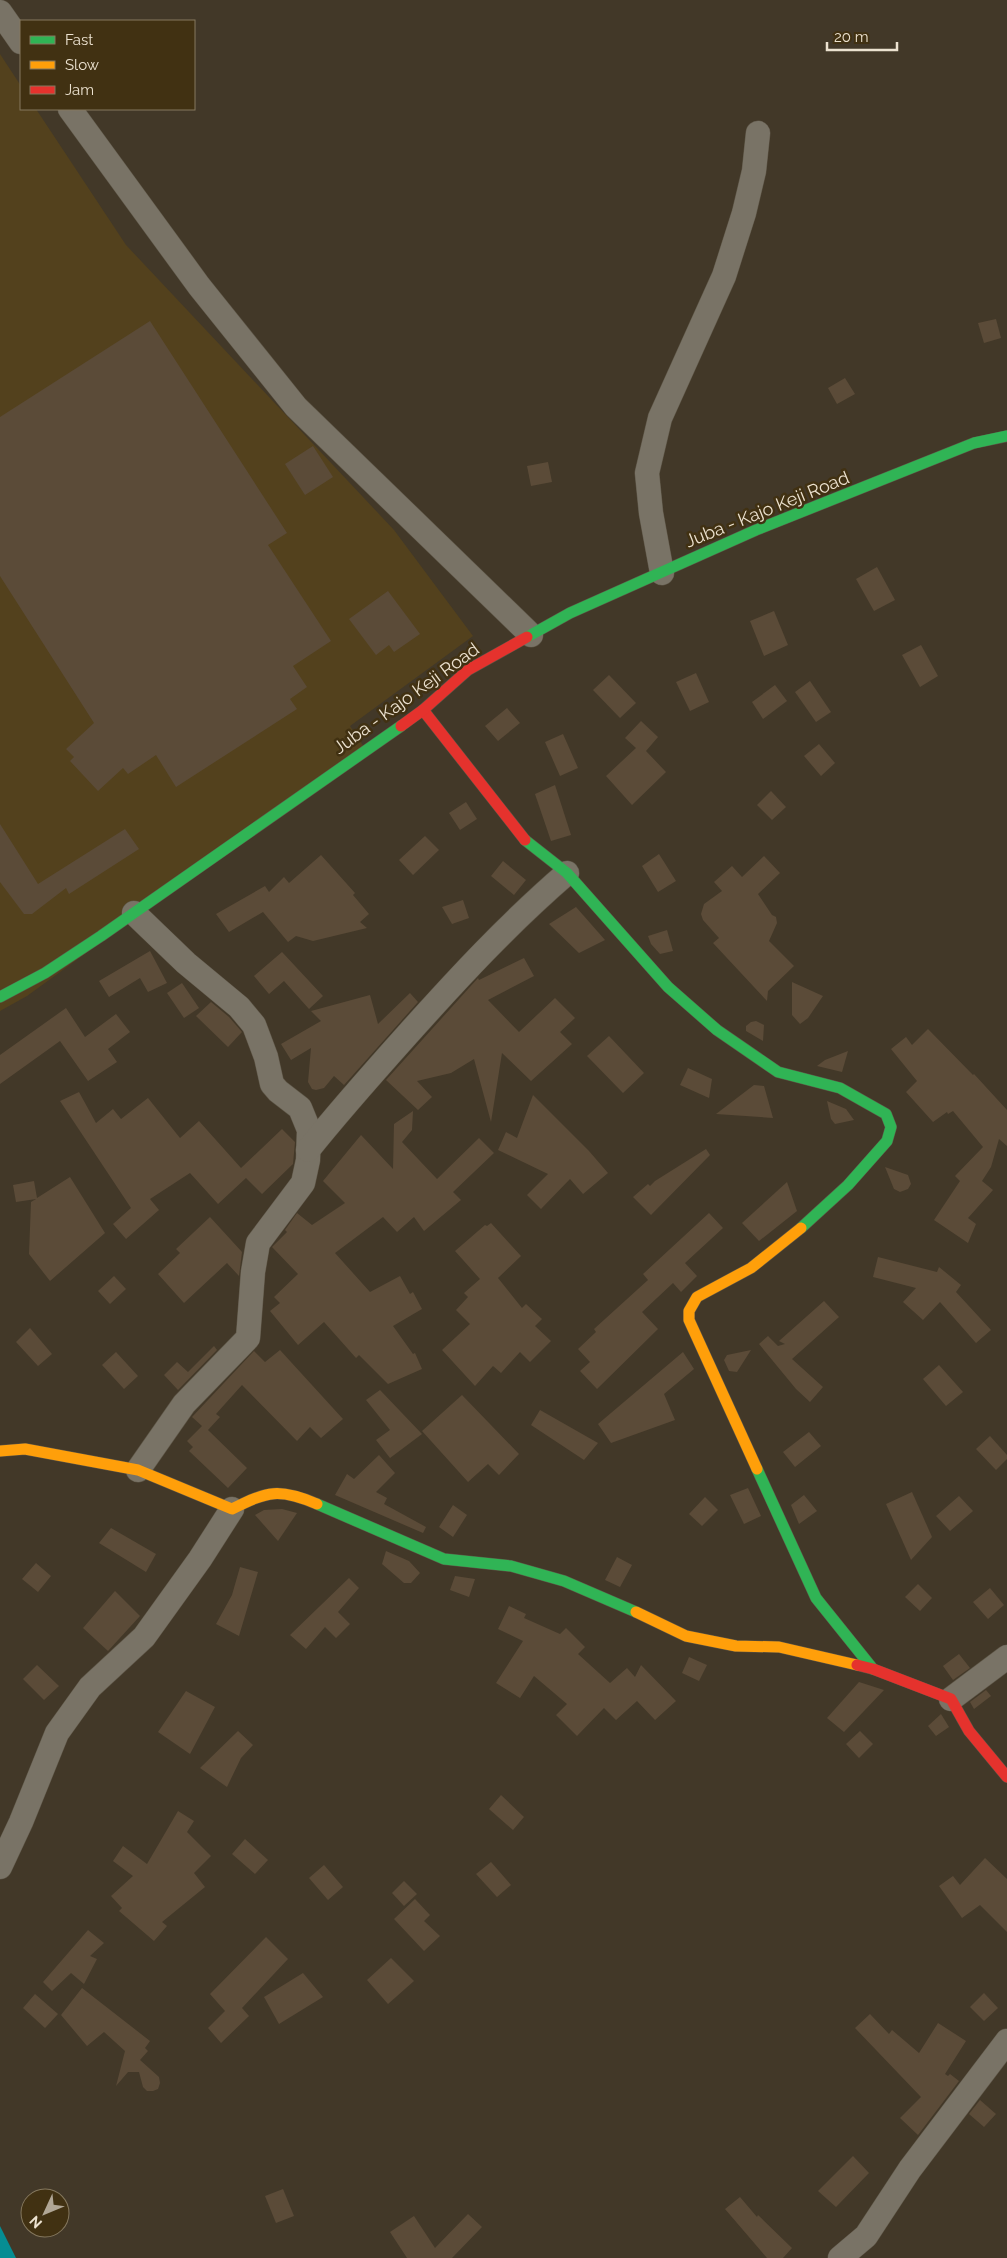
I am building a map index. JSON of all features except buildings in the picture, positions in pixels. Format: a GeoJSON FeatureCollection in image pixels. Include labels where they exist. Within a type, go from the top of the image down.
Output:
{"type":"FeatureCollection","features":[{"type":"Feature","properties":{"kind":"street"},"geometry":{"type":"LineString","coordinates":[[0,12],[20,41]]}},
{"type":"Feature","properties":{"kind":"street"},"geometry":{"type":"LineString","coordinates":[[71,110],[199,286],[296,406],[531,635]]}},
{"type":"Feature","properties":{"kind":"street"},"geometry":{"type":"LineString","coordinates":[[662,572],[650,513],[647,473],[660,418],[724,276],[744,213],[754,170],[758,133]]}},
{"type":"Feature","properties":{"kind":"street","name":"Juba - Kajo Keji Road"},"geometry":{"type":"LineString","coordinates":[[0,997],[45,973],[134,912],[423,710],[468,670],[570,613],[756,530],[974,443],[1007,436]]}},
{"type":"Feature","properties":{"kind":"street"},"geometry":{"type":"LineString","coordinates":[[423,710],[521,837],[567,873],[668,987],[717,1030],[778,1072],[840,1088],[886,1114],[891,1126],[888,1141],[848,1185],[751,1268],[698,1297],[689,1311],[689,1320],[816,1598],[873,1669]]}},
{"type":"Feature","properties":{"kind":"street"},"geometry":{"type":"LineString","coordinates":[[308,1150],[341,1109],[469,966],[531,904],[567,873]]}},
{"type":"Feature","properties":{"kind":"street"},"geometry":{"type":"LineString","coordinates":[[134,912],[186,963],[239,1007],[254,1025],[266,1057],[272,1084],[300,1108],[309,1130],[303,1183],[258,1243],[253,1272],[248,1338],[184,1404],[138,1470]]}},
{"type":"Feature","properties":{"kind":"street"},"geometry":{"type":"LineString","coordinates":[[0,1452],[25,1449],[138,1470],[232,1509]]}},
{"type":"Feature","properties":{"kind":"street"},"geometry":{"type":"LineString","coordinates":[[0,1867],[21,1822],[56,1733],[90,1686],[144,1637],[200,1559],[232,1509],[260,1495],[284,1493],[310,1501],[444,1559],[511,1566],[564,1582],[600,1595],[686,1636],[736,1646],[779,1646],[873,1669],[951,1698],[968,1731],[1007,1777]]}},
{"type":"Feature","properties":{"kind":"street"},"geometry":{"type":"LineString","coordinates":[[951,1698],[1007,1657]]}},
{"type":"Feature","properties":{"kind":"street"},"geometry":{"type":"LineString","coordinates":[[840,2258],[866,2236],[910,2169],[1007,2041]]}},
{"type":"Feature","properties":{"kind":"shaded area"},"geometry":{"type":"Polygon","coordinates":[[[0,54],[20,84],[20,110],[37,110],[126,245],[394,530],[473,636],[350,726],[366,750],[27,996],[0,1011],[0,54]]]}},
{"type":"Feature","properties":{"kind":"water"},"geometry":{"type":"Polygon","coordinates":[[[0,2226],[16,2258],[0,2258],[0,2226]]]}},
{"type":"Feature","properties":{"kind":"traffic: fast"},"geometry":{"type":"LineString","coordinates":[[527,637],[570,613],[756,530],[974,443],[1007,436]]}},
{"type":"Feature","properties":{"kind":"traffic: fast"},"geometry":{"type":"LineString","coordinates":[[0,997],[45,973],[101,936],[401,726]]}},
{"type":"Feature","properties":{"kind":"traffic: fast"},"geometry":{"type":"LineString","coordinates":[[525,840],[567,873],[668,987],[717,1030],[778,1072],[840,1088],[886,1114],[891,1127],[887,1141],[848,1185],[801,1228]]}},
{"type":"Feature","properties":{"kind":"traffic: fast"},"geometry":{"type":"LineString","coordinates":[[757,1469],[816,1598],[873,1669]]}},
{"type":"Feature","properties":{"kind":"traffic: fast"},"geometry":{"type":"LineString","coordinates":[[317,1504],[444,1559],[511,1566],[564,1581],[636,1612]]}},
{"type":"Feature","properties":{"kind":"traffic: slow"},"geometry":{"type":"LineString","coordinates":[[757,1469],[689,1320],[689,1311],[697,1297],[751,1268],[801,1228]]}},
{"type":"Feature","properties":{"kind":"traffic: slow"},"geometry":{"type":"LineString","coordinates":[[0,1451],[25,1449],[138,1470],[232,1509],[255,1498],[274,1494],[293,1496],[317,1504]]}},
{"type":"Feature","properties":{"kind":"traffic: slow"},"geometry":{"type":"LineString","coordinates":[[636,1612],[686,1636],[736,1646],[779,1647],[857,1665]]}},
{"type":"Feature","properties":{"kind":"traffic: jam"},"geometry":{"type":"LineString","coordinates":[[401,726],[423,710],[468,670],[527,637]]}},
{"type":"Feature","properties":{"kind":"traffic: jam"},"geometry":{"type":"LineString","coordinates":[[423,710],[525,840]]}},
{"type":"Feature","properties":{"kind":"traffic: jam"},"geometry":{"type":"LineString","coordinates":[[857,1665],[873,1669],[951,1699],[969,1731],[1007,1777]]}}]}
